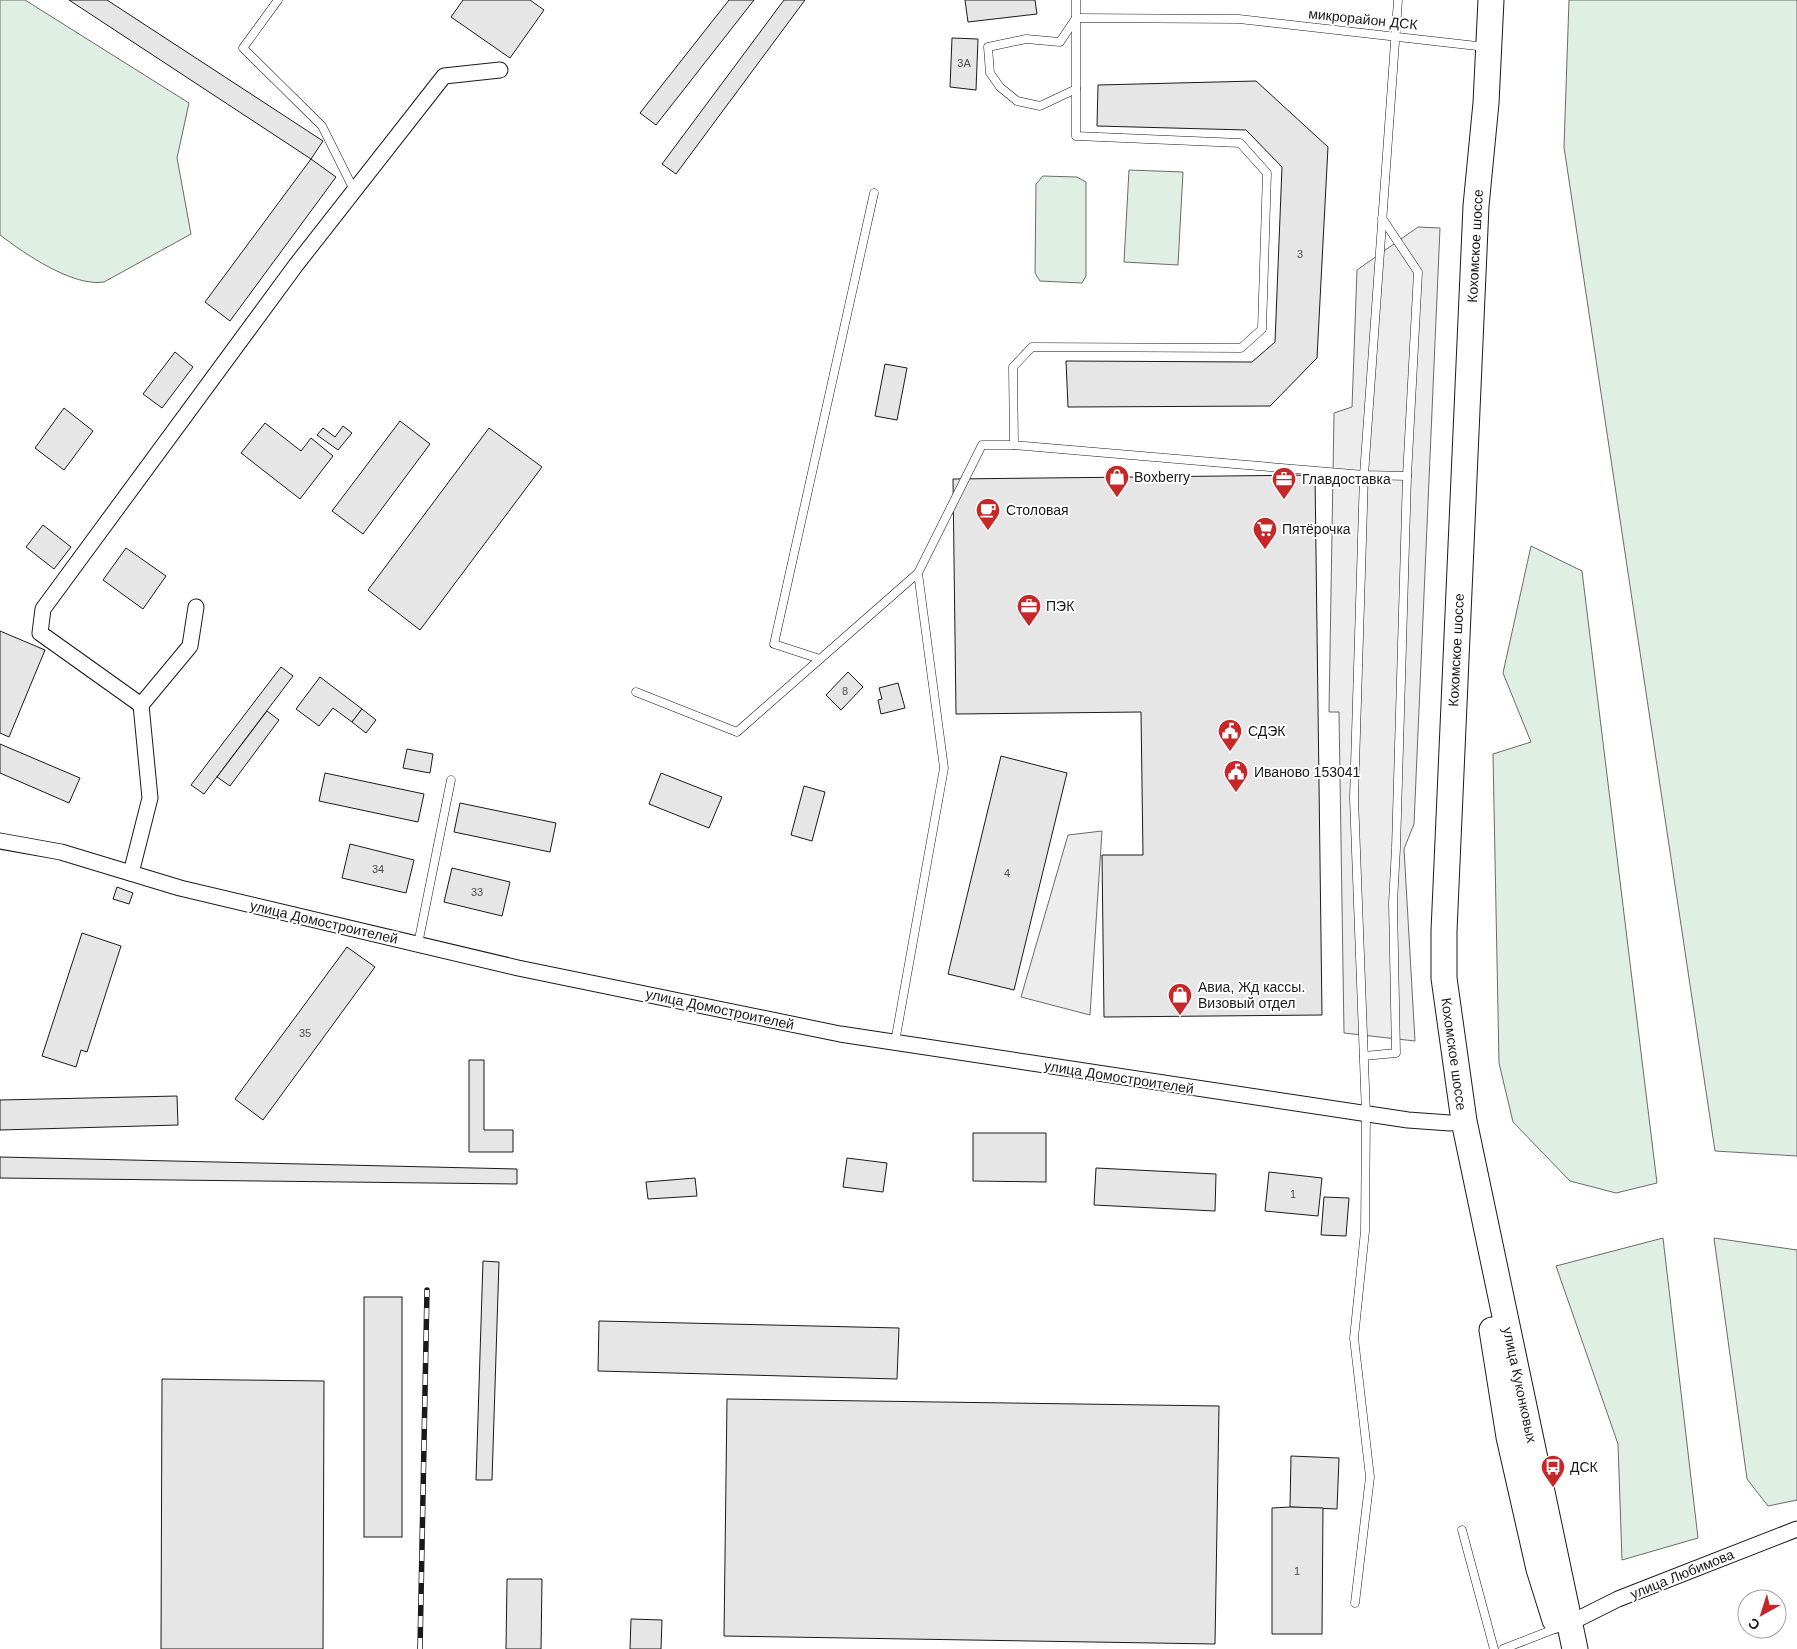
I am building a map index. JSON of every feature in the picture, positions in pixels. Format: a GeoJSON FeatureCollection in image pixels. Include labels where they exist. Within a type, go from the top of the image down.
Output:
{"type":"FeatureCollection","features":[{"type":"Feature","properties":{"kind":"main road","name":"Кохомское шоссе"},"geometry":{"type":"LineString","coordinates":[[1474,0],[1480,46]]}},
{"type":"Feature","properties":{"kind":"main road","name":"Кохомское шоссе"},"geometry":{"type":"LineString","coordinates":[[1457,1122],[1438,1034],[1433,933],[1480,46],[1491,0]]}},
{"type":"Feature","properties":{"kind":"main road","name":"улица Куконковых"},"geometry":{"type":"LineString","coordinates":[[1457,1122],[1509,1437],[1539,1569],[1563,1633],[1575,1649]]}},
{"type":"Feature","properties":{"kind":"street"},"geometry":{"type":"LineString","coordinates":[[141,705],[40,633],[43,609],[296,264],[444,76],[500,70]]}},
{"type":"Feature","properties":{"kind":"street"},"geometry":{"type":"LineString","coordinates":[[131,873],[150,798],[141,705],[190,646],[196,607]]}},
{"type":"Feature","properties":{"kind":"street","name":"улица Домостроителей"},"geometry":{"type":"LineString","coordinates":[[0,841],[62,852],[180,888],[518,968],[840,1034],[1408,1120],[1457,1122]]}},
{"type":"Feature","properties":{"kind":"street","name":"улица Любимова"},"geometry":{"type":"LineString","coordinates":[[1563,1633],[1618,1599],[1797,1529]]}},
{"type":"Feature","properties":{"kind":"lane"},"geometry":{"type":"LineString","coordinates":[[278,0],[242,48],[322,126],[354,190]]}},
{"type":"Feature","properties":{"kind":"lane"},"geometry":{"type":"LineString","coordinates":[[1014,445],[1013,367],[1032,347],[1241,348],[1262,329],[1267,173],[1240,143],[1076,136],[1076,0]]}},
{"type":"Feature","properties":{"kind":"lane"},"geometry":{"type":"LineString","coordinates":[[1355,1602],[1370,1477],[1354,1338],[1365,1231],[1366,1114],[1354,798],[1364,475],[1398,0]]}},
{"type":"Feature","properties":{"kind":"lane"},"geometry":{"type":"LineString","coordinates":[[1076,18],[1060,42],[1026,39],[988,47],[990,73],[1000,87],[1017,101],[1040,106],[1076,89]]}},
{"type":"Feature","properties":{"kind":"lane","name":"микрорайон ДСК"},"geometry":{"type":"LineString","coordinates":[[1076,18],[1239,19],[1396,35],[1480,46]]}},
{"type":"Feature","properties":{"kind":"lane"},"geometry":{"type":"LineString","coordinates":[[820,659],[774,644],[874,193]]}},
{"type":"Feature","properties":{"kind":"lane"},"geometry":{"type":"LineString","coordinates":[[1364,1056],[1396,1053],[1393,903],[1407,476],[1418,272],[1382,218]]}},
{"type":"Feature","properties":{"kind":"lane"},"geometry":{"type":"LineString","coordinates":[[636,692],[738,732],[918,573],[982,445],[1014,445],[1364,475],[1407,476]]}},
{"type":"Feature","properties":{"kind":"lane"},"geometry":{"type":"LineString","coordinates":[[895,1042],[944,768],[918,573]]}},
{"type":"Feature","properties":{"kind":"lane"},"geometry":{"type":"LineString","coordinates":[[418,944],[451,780]]}},
{"type":"Feature","properties":{"kind":"lane"},"geometry":{"type":"LineString","coordinates":[[1462,1530],[1494,1649]]}},
{"type":"Feature","properties":{"kind":"lane"},"geometry":{"type":"LineString","coordinates":[[1503,1649],[1563,1633]]}},
{"type":"Feature","properties":{"kind":"green space"},"geometry":{"type":"Polygon","coordinates":[[[0,0],[25,0],[189,103],[177,158],[191,234],[104,282],[78,279],[50,268],[0,235],[0,0]]]}},
{"type":"Feature","properties":{"kind":"green space"},"geometry":{"type":"Polygon","coordinates":[[[1569,0],[1797,0],[1797,1156],[1715,1151],[1564,147],[1569,0]]]}},
{"type":"Feature","properties":{"kind":"green space"},"geometry":{"type":"Polygon","coordinates":[[[1129,170],[1183,172],[1178,265],[1124,262],[1129,170]]]}},
{"type":"Feature","properties":{"kind":"green space"},"geometry":{"type":"Polygon","coordinates":[[[1043,176],[1077,177],[1086,182],[1086,276],[1082,283],[1040,281],[1035,273],[1036,184],[1043,176]]]}},
{"type":"Feature","properties":{"kind":"green space"},"geometry":{"type":"Polygon","coordinates":[[[1531,546],[1582,571],[1657,1183],[1616,1193],[1570,1181],[1513,1122],[1499,1063],[1493,754],[1531,742],[1503,673],[1531,546]]]}},
{"type":"Feature","properties":{"kind":"green space"},"geometry":{"type":"Polygon","coordinates":[[[1663,1238],[1698,1538],[1622,1560],[1618,1444],[1556,1266],[1663,1238]]]}},
{"type":"Feature","properties":{"kind":"green space"},"geometry":{"type":"Polygon","coordinates":[[[1714,1238],[1797,1250],[1797,1500],[1768,1506],[1747,1479],[1714,1238]]]}},
{"type":"Feature","properties":{"kind":"shaded area"},"geometry":{"type":"Polygon","coordinates":[[[1418,227],[1440,228],[1414,824],[1404,849],[1415,1041],[1344,1033],[1339,712],[1329,712],[1334,413],[1352,407],[1357,270],[1418,227]]]}},
{"type":"Feature","properties":{"kind":"shaded area"},"geometry":{"type":"Polygon","coordinates":[[[1102,831],[1090,1015],[1021,997],[1068,835],[1102,831]]]}},
{"type":"Feature","properties":{"kind":"building"},"geometry":{"type":"Polygon","coordinates":[[[69,0],[107,0],[323,141],[311,159],[69,0]]]}},
{"type":"Feature","properties":{"kind":"building"},"geometry":{"type":"Polygon","coordinates":[[[463,0],[530,0],[544,10],[510,58],[451,17],[463,0]]]}},
{"type":"Feature","properties":{"kind":"building"},"geometry":{"type":"Polygon","coordinates":[[[729,0],[754,0],[656,125],[640,113],[729,0]]]}},
{"type":"Feature","properties":{"kind":"building"},"geometry":{"type":"Polygon","coordinates":[[[784,0],[805,0],[676,174],[662,164],[784,0]]]}},
{"type":"Feature","properties":{"kind":"building"},"geometry":{"type":"Polygon","coordinates":[[[965,0],[1035,0],[1037,14],[968,22],[965,0]]]}},
{"type":"Feature","properties":{"kind":"building"},"geometry":{"type":"Polygon","coordinates":[[[952,38],[978,39],[976,90],[950,87],[952,38]]]}},
{"type":"Feature","properties":{"kind":"building"},"geometry":{"type":"Polygon","coordinates":[[[1256,81],[1328,147],[1317,358],[1270,406],[1068,407],[1066,361],[1252,362],[1275,342],[1282,167],[1246,130],[1097,126],[1098,85],[1256,81]]]}},
{"type":"Feature","properties":{"kind":"building"},"geometry":{"type":"Polygon","coordinates":[[[311,159],[336,177],[230,321],[205,302],[311,159]]]}},
{"type":"Feature","properties":{"kind":"building"},"geometry":{"type":"Polygon","coordinates":[[[175,352],[193,367],[162,408],[143,394],[175,352]]]}},
{"type":"Feature","properties":{"kind":"building"},"geometry":{"type":"Polygon","coordinates":[[[885,364],[907,368],[897,420],[875,416],[885,364]]]}},
{"type":"Feature","properties":{"kind":"building"},"geometry":{"type":"Polygon","coordinates":[[[64,408],[93,431],[64,470],[35,448],[64,408]]]}},
{"type":"Feature","properties":{"kind":"building"},"geometry":{"type":"Polygon","coordinates":[[[400,421],[430,444],[363,534],[332,511],[400,421]]]}},
{"type":"Feature","properties":{"kind":"building"},"geometry":{"type":"Polygon","coordinates":[[[265,423],[301,451],[311,438],[333,456],[300,499],[241,453],[265,423]]]}},
{"type":"Feature","properties":{"kind":"building"},"geometry":{"type":"Polygon","coordinates":[[[343,426],[352,433],[338,450],[317,435],[323,428],[335,437],[343,426]]]}},
{"type":"Feature","properties":{"kind":"building"},"geometry":{"type":"Polygon","coordinates":[[[489,428],[542,467],[420,630],[368,590],[489,428]]]}},
{"type":"Feature","properties":{"kind":"building"},"geometry":{"type":"Polygon","coordinates":[[[1315,475],[1322,1015],[1104,1017],[1102,855],[1143,855],[1141,712],[956,714],[953,479],[1315,475]]]}},
{"type":"Feature","properties":{"kind":"building"},"geometry":{"type":"Polygon","coordinates":[[[43,525],[71,547],[54,569],[26,547],[43,525]]]}},
{"type":"Feature","properties":{"kind":"building"},"geometry":{"type":"Polygon","coordinates":[[[126,548],[166,576],[143,609],[103,580],[126,548]]]}},
{"type":"Feature","properties":{"kind":"building"},"geometry":{"type":"Polygon","coordinates":[[[0,631],[45,650],[9,737],[0,733],[0,631]]]}},
{"type":"Feature","properties":{"kind":"building"},"geometry":{"type":"Polygon","coordinates":[[[281,667],[293,676],[204,794],[191,785],[281,667]]]}},
{"type":"Feature","properties":{"kind":"building"},"geometry":{"type":"Polygon","coordinates":[[[848,672],[863,687],[841,710],[826,695],[848,672]]]}},
{"type":"Feature","properties":{"kind":"building"},"geometry":{"type":"Polygon","coordinates":[[[320,677],[362,709],[352,722],[333,708],[319,726],[296,709],[320,677]]]}},
{"type":"Feature","properties":{"kind":"building"},"geometry":{"type":"Polygon","coordinates":[[[898,683],[905,708],[881,714],[878,700],[882,699],[879,688],[898,683]]]}},
{"type":"Feature","properties":{"kind":"building"},"geometry":{"type":"Polygon","coordinates":[[[362,709],[376,720],[366,733],[352,722],[362,709]]]}},
{"type":"Feature","properties":{"kind":"building"},"geometry":{"type":"Polygon","coordinates":[[[267,711],[279,720],[230,786],[217,777],[267,711]]]}},
{"type":"Feature","properties":{"kind":"building"},"geometry":{"type":"Polygon","coordinates":[[[0,744],[80,778],[69,803],[0,773],[0,744]]]}},
{"type":"Feature","properties":{"kind":"building"},"geometry":{"type":"Polygon","coordinates":[[[407,749],[433,754],[430,773],[403,768],[407,749]]]}},
{"type":"Feature","properties":{"kind":"building"},"geometry":{"type":"Polygon","coordinates":[[[1001,756],[1067,773],[1014,990],[948,974],[1001,756]]]}},
{"type":"Feature","properties":{"kind":"building"},"geometry":{"type":"Polygon","coordinates":[[[325,773],[424,794],[418,822],[319,801],[325,773]]]}},
{"type":"Feature","properties":{"kind":"building"},"geometry":{"type":"Polygon","coordinates":[[[661,773],[722,797],[709,828],[649,804],[661,773]]]}},
{"type":"Feature","properties":{"kind":"building"},"geometry":{"type":"Polygon","coordinates":[[[804,786],[825,792],[812,841],[791,835],[804,786]]]}},
{"type":"Feature","properties":{"kind":"building"},"geometry":{"type":"Polygon","coordinates":[[[460,803],[556,823],[550,852],[454,832],[460,803]]]}},
{"type":"Feature","properties":{"kind":"building"},"geometry":{"type":"Polygon","coordinates":[[[350,844],[414,860],[406,893],[342,878],[350,844]]]}},
{"type":"Feature","properties":{"kind":"building"},"geometry":{"type":"Polygon","coordinates":[[[452,868],[510,882],[502,916],[444,902],[452,868]]]}},
{"type":"Feature","properties":{"kind":"building"},"geometry":{"type":"Polygon","coordinates":[[[117,887],[133,893],[129,904],[113,899],[117,887]]]}},
{"type":"Feature","properties":{"kind":"building"},"geometry":{"type":"Polygon","coordinates":[[[82,933],[121,946],[87,1052],[81,1050],[76,1067],[42,1056],[82,933]]]}},
{"type":"Feature","properties":{"kind":"building"},"geometry":{"type":"Polygon","coordinates":[[[347,947],[375,967],[263,1120],[235,1099],[347,947]]]}},
{"type":"Feature","properties":{"kind":"building"},"geometry":{"type":"Polygon","coordinates":[[[469,1060],[484,1060],[484,1130],[513,1130],[513,1152],[469,1152],[469,1060]]]}},
{"type":"Feature","properties":{"kind":"building"},"geometry":{"type":"Polygon","coordinates":[[[177,1096],[178,1125],[0,1130],[0,1100],[177,1096]]]}},
{"type":"Feature","properties":{"kind":"building"},"geometry":{"type":"Polygon","coordinates":[[[973,1133],[1046,1133],[1046,1182],[973,1181],[973,1133]]]}},
{"type":"Feature","properties":{"kind":"building"},"geometry":{"type":"Polygon","coordinates":[[[0,1157],[517,1169],[517,1184],[0,1178],[0,1157]]]}},
{"type":"Feature","properties":{"kind":"building"},"geometry":{"type":"Polygon","coordinates":[[[847,1158],[887,1163],[883,1192],[843,1187],[847,1158]]]}},
{"type":"Feature","properties":{"kind":"building"},"geometry":{"type":"Polygon","coordinates":[[[1096,1168],[1216,1174],[1215,1211],[1094,1205],[1096,1168]]]}},
{"type":"Feature","properties":{"kind":"building"},"geometry":{"type":"Polygon","coordinates":[[[1269,1172],[1322,1178],[1318,1216],[1265,1211],[1269,1172]]]}},
{"type":"Feature","properties":{"kind":"building"},"geometry":{"type":"Polygon","coordinates":[[[695,1178],[697,1196],[648,1199],[646,1182],[695,1178]]]}},
{"type":"Feature","properties":{"kind":"building"},"geometry":{"type":"Polygon","coordinates":[[[1324,1197],[1349,1198],[1346,1236],[1321,1235],[1324,1197]]]}},
{"type":"Feature","properties":{"kind":"building"},"geometry":{"type":"Polygon","coordinates":[[[483,1261],[499,1262],[492,1480],[476,1480],[483,1261]]]}},
{"type":"Feature","properties":{"kind":"building"},"geometry":{"type":"Polygon","coordinates":[[[364,1297],[402,1297],[402,1537],[364,1537],[364,1297]]]}},
{"type":"Feature","properties":{"kind":"building"},"geometry":{"type":"Polygon","coordinates":[[[599,1321],[899,1328],[897,1379],[598,1371],[599,1321]]]}},
{"type":"Feature","properties":{"kind":"building"},"geometry":{"type":"Polygon","coordinates":[[[162,1379],[324,1381],[323,1649],[161,1649],[162,1379]]]}},
{"type":"Feature","properties":{"kind":"building"},"geometry":{"type":"Polygon","coordinates":[[[727,1399],[1219,1406],[1215,1644],[724,1636],[727,1399]]]}},
{"type":"Feature","properties":{"kind":"building"},"geometry":{"type":"Polygon","coordinates":[[[1291,1456],[1339,1458],[1337,1509],[1290,1507],[1291,1456]]]}},
{"type":"Feature","properties":{"kind":"building"},"geometry":{"type":"Polygon","coordinates":[[[1272,1508],[1323,1508],[1322,1634],[1272,1634],[1272,1508]]]}},
{"type":"Feature","properties":{"kind":"building"},"geometry":{"type":"Polygon","coordinates":[[[507,1579],[542,1579],[541,1649],[506,1649],[507,1579]]]}},
{"type":"Feature","properties":{"kind":"building"},"geometry":{"type":"Polygon","coordinates":[[[631,1619],[662,1620],[661,1649],[630,1649],[631,1619]]]}},
{"type":"Feature","properties":{"kind":"railway"},"geometry":{"type":"LineString","coordinates":[[420,1649],[427,1290]]}},
{"type":"Feature","properties":{"kind":"place","name":"Boxberry"},"geometry":{"type":"Point","coordinates":[1117,498]}},
{"type":"Feature","properties":{"kind":"place","name":"Главдоставка"},"geometry":{"type":"Point","coordinates":[1284,500]}},
{"type":"Feature","properties":{"kind":"place","name":"Столовая"},"geometry":{"type":"Point","coordinates":[988,531]}},
{"type":"Feature","properties":{"kind":"place","name":"Пятёрочка"},"geometry":{"type":"Point","coordinates":[1265,550]}},
{"type":"Feature","properties":{"kind":"place","name":"ПЭК"},"geometry":{"type":"Point","coordinates":[1029,627]}},
{"type":"Feature","properties":{"kind":"place","name":"СДЭК"},"geometry":{"type":"Point","coordinates":[1230,752]}},
{"type":"Feature","properties":{"kind":"place","name":"Иваново 153041"},"geometry":{"type":"Point","coordinates":[1236,793]}},
{"type":"Feature","properties":{"kind":"place","name":"Авиа, Жд кассы. Визовый отдел"},"geometry":{"type":"Point","coordinates":[1180,1016]}},
{"type":"Feature","properties":{"kind":"place","name":"ДСК"},"geometry":{"type":"Point","coordinates":[1553,1488]}}]}
